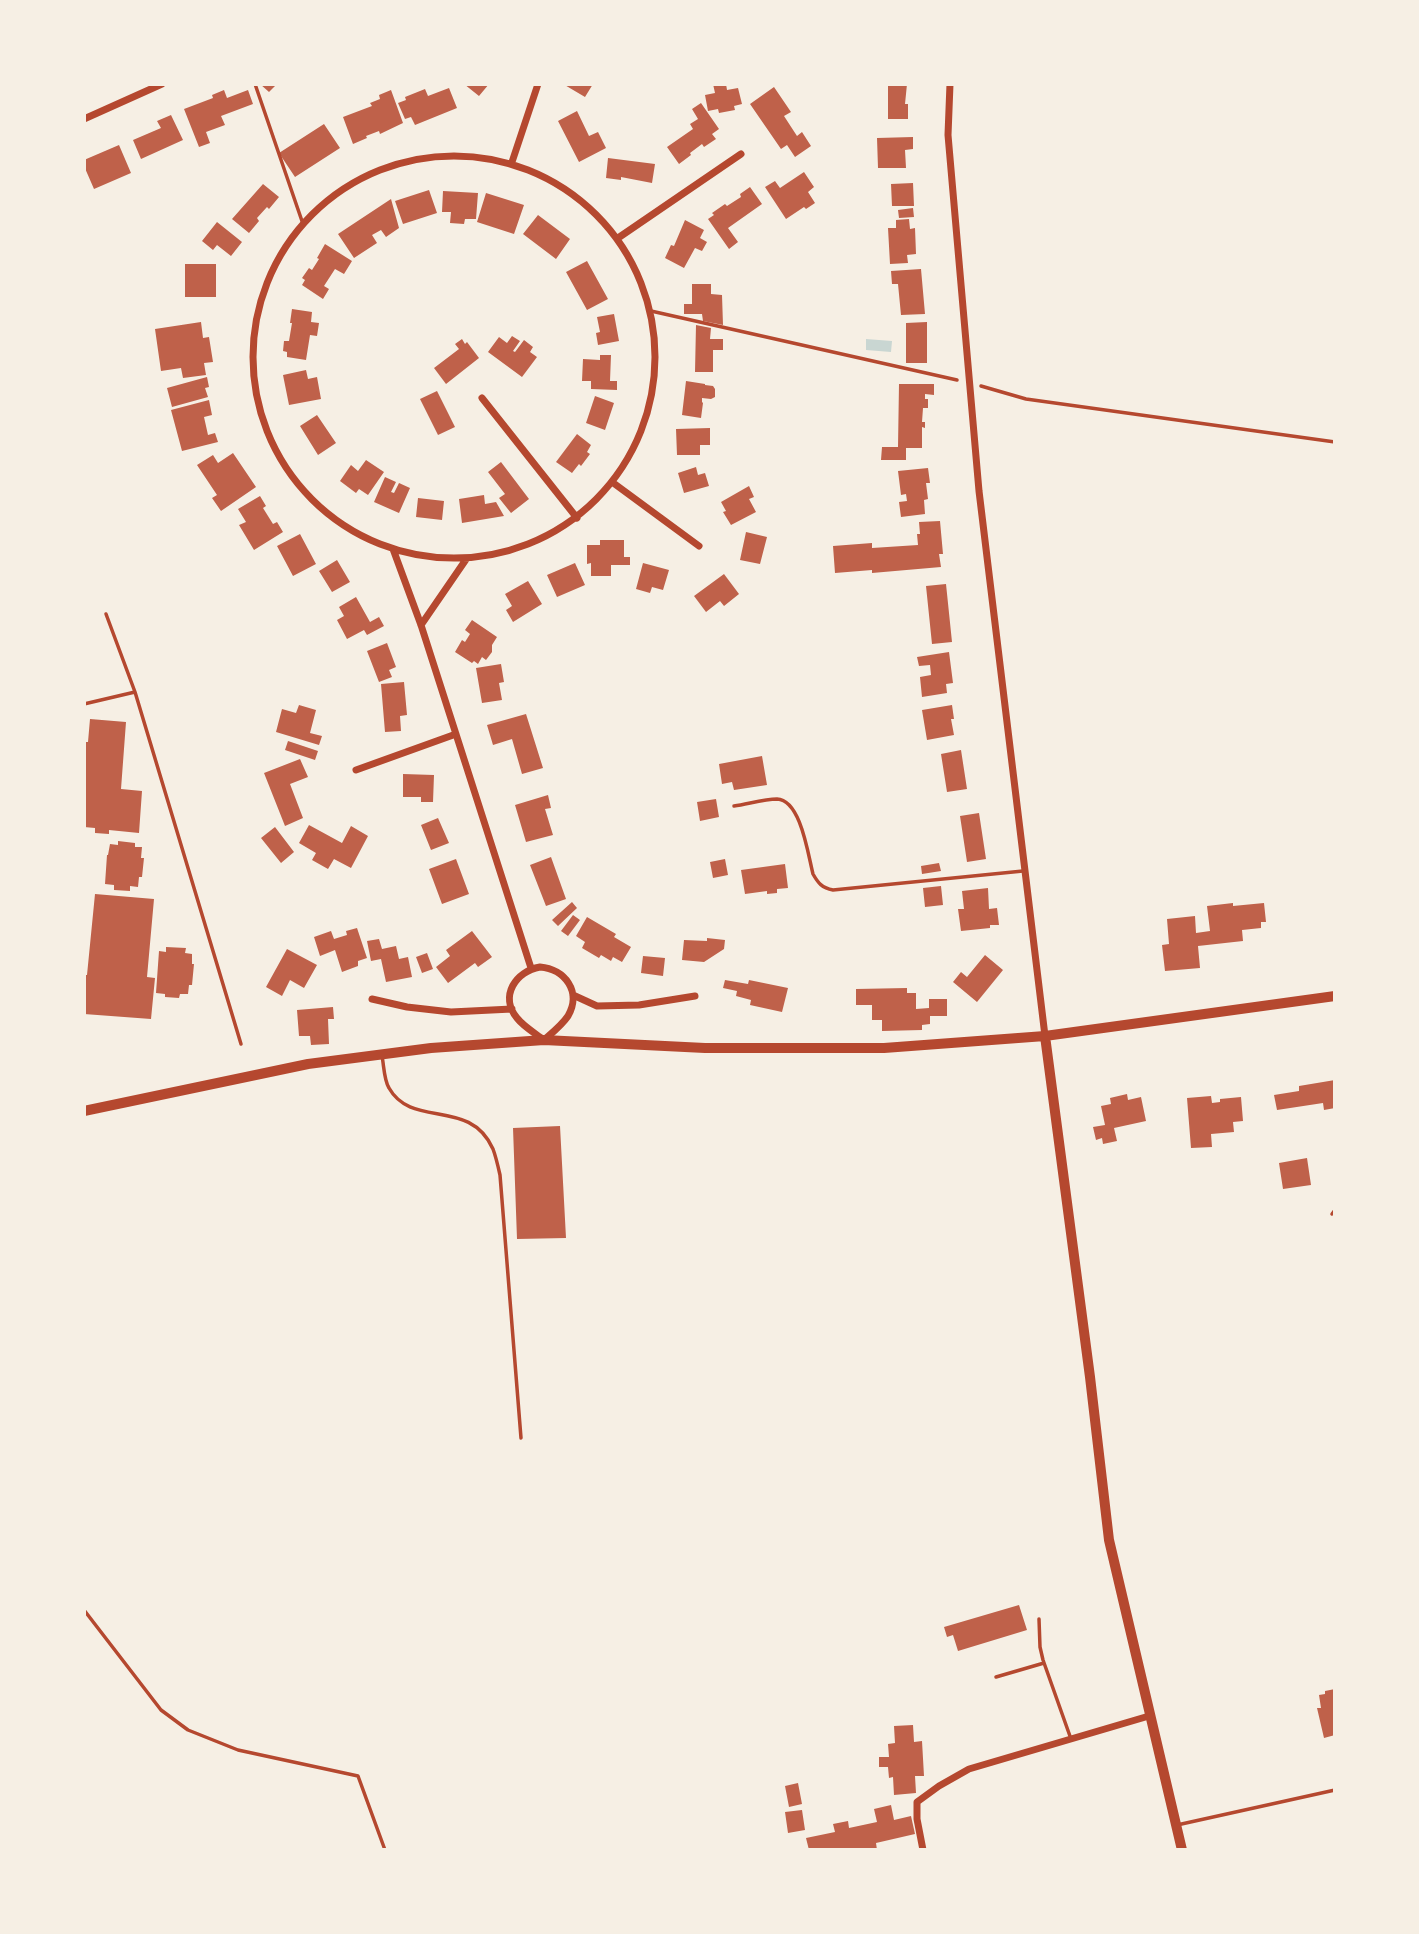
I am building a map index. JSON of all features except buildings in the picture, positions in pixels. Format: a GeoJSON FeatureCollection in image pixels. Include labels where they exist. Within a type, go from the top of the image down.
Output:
{"type":"FeatureCollection","features":[{"type":"Feature","properties":{"kind":"street"},"geometry":{"type":"LineString","coordinates":[[84,119],[162,84]]}},
{"type":"Feature","properties":{"kind":"street"},"geometry":{"type":"LineString","coordinates":[[512,162],[538,84]]}},
{"type":"Feature","properties":{"kind":"street"},"geometry":{"type":"LineString","coordinates":[[950,84],[948,135],[979,491],[1109,1541],[1182,1850]]}},
{"type":"Feature","properties":{"kind":"street"},"geometry":{"type":"LineString","coordinates":[[618,238],[741,153]]}},
{"type":"Feature","properties":{"kind":"street"},"geometry":{"type":"LineString","coordinates":[[460,154],[512,162],[571,191],[618,238],[638,271],[651,311],[657,353],[652,399],[637,443],[612,482],[576,517],[543,538],[506,552],[467,558],[429,557],[393,549],[345,527],[304,493],[274,450],[256,401],[251,349],[260,297],[282,249],[303,224],[315,209],[358,178],[407,159],[460,154]]}},
{"type":"Feature","properties":{"kind":"street"},"geometry":{"type":"LineString","coordinates":[[482,398],[576,517]]}},
{"type":"Feature","properties":{"kind":"street"},"geometry":{"type":"LineString","coordinates":[[612,482],[699,546]]}},
{"type":"Feature","properties":{"kind":"street"},"geometry":{"type":"LineString","coordinates":[[393,549],[421,625],[531,968]]}},
{"type":"Feature","properties":{"kind":"street"},"geometry":{"type":"LineString","coordinates":[[421,625],[467,558]]}},
{"type":"Feature","properties":{"kind":"street"},"geometry":{"type":"LineString","coordinates":[[356,769],[456,734]]}},
{"type":"Feature","properties":{"kind":"street"},"geometry":{"type":"LineString","coordinates":[[531,968],[550,968],[559,972],[571,986],[573,995],[570,1013],[544,1040],[522,1023],[512,1009],[510,999],[516,980],[531,968]]}},
{"type":"Feature","properties":{"kind":"street"},"geometry":{"type":"LineString","coordinates":[[573,995],[597,1006],[639,1005],[695,996]]}},
{"type":"Feature","properties":{"kind":"street"},"geometry":{"type":"LineString","coordinates":[[84,1111],[309,1064],[431,1048],[544,1040],[705,1048],[884,1048],[1045,1036],[1335,996]]}},
{"type":"Feature","properties":{"kind":"street"},"geometry":{"type":"LineString","coordinates":[[372,999],[407,1007],[451,1012],[512,1009]]}},
{"type":"Feature","properties":{"kind":"street"},"geometry":{"type":"LineString","coordinates":[[923,1850],[917,1819],[917,1802],[939,1786],[969,1769],[1149,1716]]}},
{"type":"Feature","properties":{"kind":"lane"},"geometry":{"type":"LineString","coordinates":[[106,614],[135,692],[241,1044]]}},
{"type":"Feature","properties":{"kind":"lane"},"geometry":{"type":"LineString","coordinates":[[84,686],[84,697]]}},
{"type":"Feature","properties":{"kind":"lane"},"geometry":{"type":"LineString","coordinates":[[84,704],[135,692]]}},
{"type":"Feature","properties":{"kind":"lane"},"geometry":{"type":"LineString","coordinates":[[734,806],[779,799],[788,802],[797,814],[813,874],[825,888],[832,890],[1025,870]]}},
{"type":"Feature","properties":{"kind":"lane"},"geometry":{"type":"LineString","coordinates":[[381,1054],[387,1086],[395,1097],[407,1106],[421,1111],[460,1117],[478,1128],[492,1147],[500,1175],[521,1438]]}},
{"type":"Feature","properties":{"kind":"lane"},"geometry":{"type":"LineString","coordinates":[[1039,1619],[1040,1647],[1044,1663],[1071,1739]]}},
{"type":"Feature","properties":{"kind":"lane"},"geometry":{"type":"LineString","coordinates":[[996,1677],[1044,1663]]}},
{"type":"Feature","properties":{"kind":"lane"},"geometry":{"type":"LineString","coordinates":[[1176,1825],[1335,1790]]}},
{"type":"Feature","properties":{"kind":"path"},"geometry":{"type":"LineString","coordinates":[[255,84],[303,224]]}},
{"type":"Feature","properties":{"kind":"path"},"geometry":{"type":"LineString","coordinates":[[651,311],[969,382],[1026,399],[1335,442]]}},
{"type":"Feature","properties":{"kind":"path"},"geometry":{"type":"LineString","coordinates":[[84,1610],[161,1710],[188,1730],[238,1750],[358,1776],[385,1850]]}},
{"type":"Feature","properties":{"kind":"shaded area"},"geometry":{"type":"Polygon","coordinates":[[[866,339],[892,341],[891,352],[866,350],[866,339]]]}}]}
